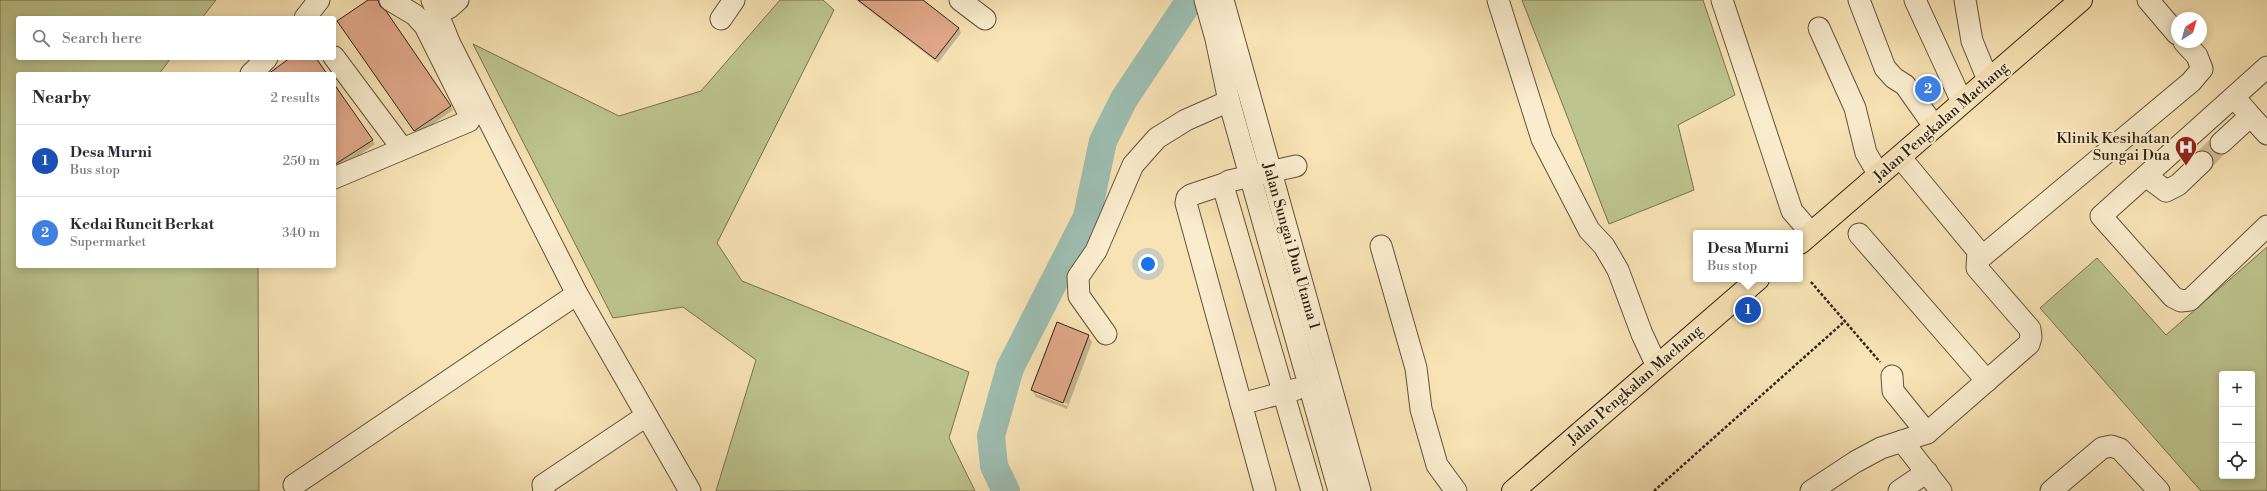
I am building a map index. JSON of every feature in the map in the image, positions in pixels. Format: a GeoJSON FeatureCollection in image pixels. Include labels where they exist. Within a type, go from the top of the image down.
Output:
{"type":"FeatureCollection","features":[{"type":"Feature","properties":{"kind":"main road","name":"Jalan Pengkalan Machang"},"geometry":{"type":"LineString","coordinates":[[1806,238],[2081,0]]}},
{"type":"Feature","properties":{"kind":"main road","name":"Jalan Pengkalan Machang"},"geometry":{"type":"LineString","coordinates":[[1513,491],[1755,282]]}},
{"type":"Feature","properties":{"kind":"street"},"geometry":{"type":"LineString","coordinates":[[307,16],[319,0]]}},
{"type":"Feature","properties":{"kind":"street"},"geometry":{"type":"LineString","coordinates":[[336,177],[402,148],[468,123],[470,118],[425,26],[415,15],[390,0]]}},
{"type":"Feature","properties":{"kind":"street"},"geometry":{"type":"LineString","coordinates":[[432,0],[450,44],[576,294],[690,491]]}},
{"type":"Feature","properties":{"kind":"street"},"geometry":{"type":"LineString","coordinates":[[436,0],[449,8],[458,0]]}},
{"type":"Feature","properties":{"kind":"street"},"geometry":{"type":"LineString","coordinates":[[721,19],[734,0]]}},
{"type":"Feature","properties":{"kind":"street"},"geometry":{"type":"LineString","coordinates":[[960,0],[985,19]]}},
{"type":"Feature","properties":{"kind":"street","name":"Jalan Sungai Dua Utama 1"},"geometry":{"type":"LineString","coordinates":[[1205,0],[1224,36],[1271,171],[1360,491]]}},
{"type":"Feature","properties":{"kind":"street","name":"Jalan Sungai Dua Utama 1"},"geometry":{"type":"LineString","coordinates":[[1223,0],[1229,101],[1339,491]]}},
{"type":"Feature","properties":{"kind":"street"},"geometry":{"type":"LineString","coordinates":[[1498,0],[1542,139],[1589,230],[1604,246],[1618,270],[1642,334],[1658,366]]}},
{"type":"Feature","properties":{"kind":"street"},"geometry":{"type":"LineString","coordinates":[[1722,0],[1792,211],[1802,230]]}},
{"type":"Feature","properties":{"kind":"street"},"geometry":{"type":"LineString","coordinates":[[1859,0],[1884,68],[1894,78],[1905,85],[1934,126]]}},
{"type":"Feature","properties":{"kind":"street"},"geometry":{"type":"LineString","coordinates":[[1914,0],[1962,102]]}},
{"type":"Feature","properties":{"kind":"street"},"geometry":{"type":"LineString","coordinates":[[1965,0],[1972,41],[1988,80]]}},
{"type":"Feature","properties":{"kind":"street"},"geometry":{"type":"LineString","coordinates":[[2148,0],[2171,27]]}},
{"type":"Feature","properties":{"kind":"street"},"geometry":{"type":"LineString","coordinates":[[1819,28],[1855,108],[1866,153],[1879,175]]}},
{"type":"Feature","properties":{"kind":"street"},"geometry":{"type":"LineString","coordinates":[[1978,260],[2191,82],[2202,69],[2197,56],[2190,48]]}},
{"type":"Feature","properties":{"kind":"street"},"geometry":{"type":"LineString","coordinates":[[253,72],[265,60]]}},
{"type":"Feature","properties":{"kind":"street"},"geometry":{"type":"LineString","coordinates":[[336,60],[402,148]]}},
{"type":"Feature","properties":{"kind":"street"},"geometry":{"type":"LineString","coordinates":[[2267,68],[2241,104],[2146,176],[2101,216],[2173,297],[2181,301],[2190,300],[2267,226]]}},
{"type":"Feature","properties":{"kind":"street"},"geometry":{"type":"LineString","coordinates":[[1106,334],[1079,296],[1078,277],[1096,251],[1133,165],[1157,138],[1186,120],[1229,101]]}},
{"type":"Feature","properties":{"kind":"street"},"geometry":{"type":"LineString","coordinates":[[2241,104],[2267,134]]}},
{"type":"Feature","properties":{"kind":"street"},"geometry":{"type":"LineString","coordinates":[[2221,143],[2246,120],[2241,104]]}},
{"type":"Feature","properties":{"kind":"street"},"geometry":{"type":"LineString","coordinates":[[1811,491],[1855,462],[1881,448],[1926,433],[2029,344],[2031,337],[2030,329],[1977,268],[1978,251],[1900,157]]}},
{"type":"Feature","properties":{"kind":"street"},"geometry":{"type":"LineString","coordinates":[[2146,176],[2166,191],[2178,186],[2202,162]]}},
{"type":"Feature","properties":{"kind":"street"},"geometry":{"type":"LineString","coordinates":[[1265,491],[1186,203],[1187,198],[1191,195],[1251,176],[1296,166]]}},
{"type":"Feature","properties":{"kind":"street"},"geometry":{"type":"LineString","coordinates":[[1224,184],[1224,189],[1312,491]]}},
{"type":"Feature","properties":{"kind":"street"},"geometry":{"type":"LineString","coordinates":[[1859,234],[1987,381]]}},
{"type":"Feature","properties":{"kind":"street"},"geometry":{"type":"LineString","coordinates":[[1381,246],[1416,368],[1421,409],[1437,466],[1456,491]]}},
{"type":"Feature","properties":{"kind":"street"},"geometry":{"type":"LineString","coordinates":[[294,485],[576,294]]}},
{"type":"Feature","properties":{"kind":"street"},"geometry":{"type":"LineString","coordinates":[[1892,376],[1893,391],[1926,433]]}},
{"type":"Feature","properties":{"kind":"street"},"geometry":{"type":"LineString","coordinates":[[1241,404],[1309,385]]}},
{"type":"Feature","properties":{"kind":"street"},"geometry":{"type":"LineString","coordinates":[[544,491],[544,485],[646,416]]}},
{"type":"Feature","properties":{"kind":"street"},"geometry":{"type":"LineString","coordinates":[[1902,441],[1941,491]]}},
{"type":"Feature","properties":{"kind":"street"},"geometry":{"type":"LineString","coordinates":[[2051,491],[2102,448],[2111,446],[2120,449],[2151,488]]}},
{"type":"Feature","properties":{"kind":"street"},"geometry":{"type":"LineString","coordinates":[[1899,491],[1927,472]]}},
{"type":"Feature","properties":{"kind":"path"},"geometry":{"type":"LineString","coordinates":[[1811,282],[1892,376]]}},
{"type":"Feature","properties":{"kind":"path"},"geometry":{"type":"LineString","coordinates":[[1654,491],[1845,322]]}},
{"type":"Feature","properties":{"kind":"green space"},"geometry":{"type":"Polygon","coordinates":[[[0,0],[216,0],[204,16],[16,16],[16,60],[170,60],[160,72],[16,72],[16,268],[258,268],[259,491],[0,491],[0,0]]]}},
{"type":"Feature","properties":{"kind":"green space"},"geometry":{"type":"Polygon","coordinates":[[[780,0],[823,0],[834,10],[717,243],[742,281],[969,372],[949,438],[975,491],[716,491],[756,360],[683,307],[613,318],[473,44],[619,116],[701,91],[780,0]]]}},
{"type":"Feature","properties":{"kind":"green space"},"geometry":{"type":"Polygon","coordinates":[[[1522,0],[1703,0],[1735,95],[1678,125],[1694,190],[1609,224],[1522,0]]]}},
{"type":"Feature","properties":{"kind":"green space"},"geometry":{"type":"Polygon","coordinates":[[[2267,247],[2267,491],[2201,491],[2040,308],[2097,258],[2166,335],[2267,247]]]}},
{"type":"Feature","properties":{"kind":"building"},"geometry":{"type":"Polygon","coordinates":[[[368,0],[378,0],[380,6],[386,11],[451,106],[414,131],[337,21],[368,0]]]}},
{"type":"Feature","properties":{"kind":"building"},"geometry":{"type":"Polygon","coordinates":[[[858,0],[923,0],[959,28],[935,59],[858,0]]]}},
{"type":"Feature","properties":{"kind":"building"},"geometry":{"type":"Polygon","coordinates":[[[287,60],[317,60],[326,72],[271,72],[287,60]]]}},
{"type":"Feature","properties":{"kind":"building"},"geometry":{"type":"Polygon","coordinates":[[[336,87],[373,140],[336,164],[336,87]]]}},
{"type":"Feature","properties":{"kind":"building"},"geometry":{"type":"Polygon","coordinates":[[[1057,322],[1089,335],[1063,403],[1031,390],[1057,322]]]}},
{"type":"Feature","properties":{"kind":"waterway"},"geometry":{"type":"LineString","coordinates":[[1006,491],[994,466],[991,436],[1010,368],[1087,217],[1103,141],[1124,99],[1190,0]]}},
{"type":"Feature","properties":{"kind":"tunnel"},"geometry":{"type":"LineString","coordinates":[[2202,162],[2221,143]]}},
{"type":"Feature","properties":{"kind":"place","name":"Kedai Runcit Berkat"},"geometry":{"type":"Point","coordinates":[1928,89]}},
{"type":"Feature","properties":{"kind":"place","name":"Klinik Kesihatan Sungai Dua"},"geometry":{"type":"Point","coordinates":[2186,166]}},
{"type":"Feature","properties":{"kind":"place","name":"Desa Murni"},"geometry":{"type":"Point","coordinates":[1748,310]}}]}
